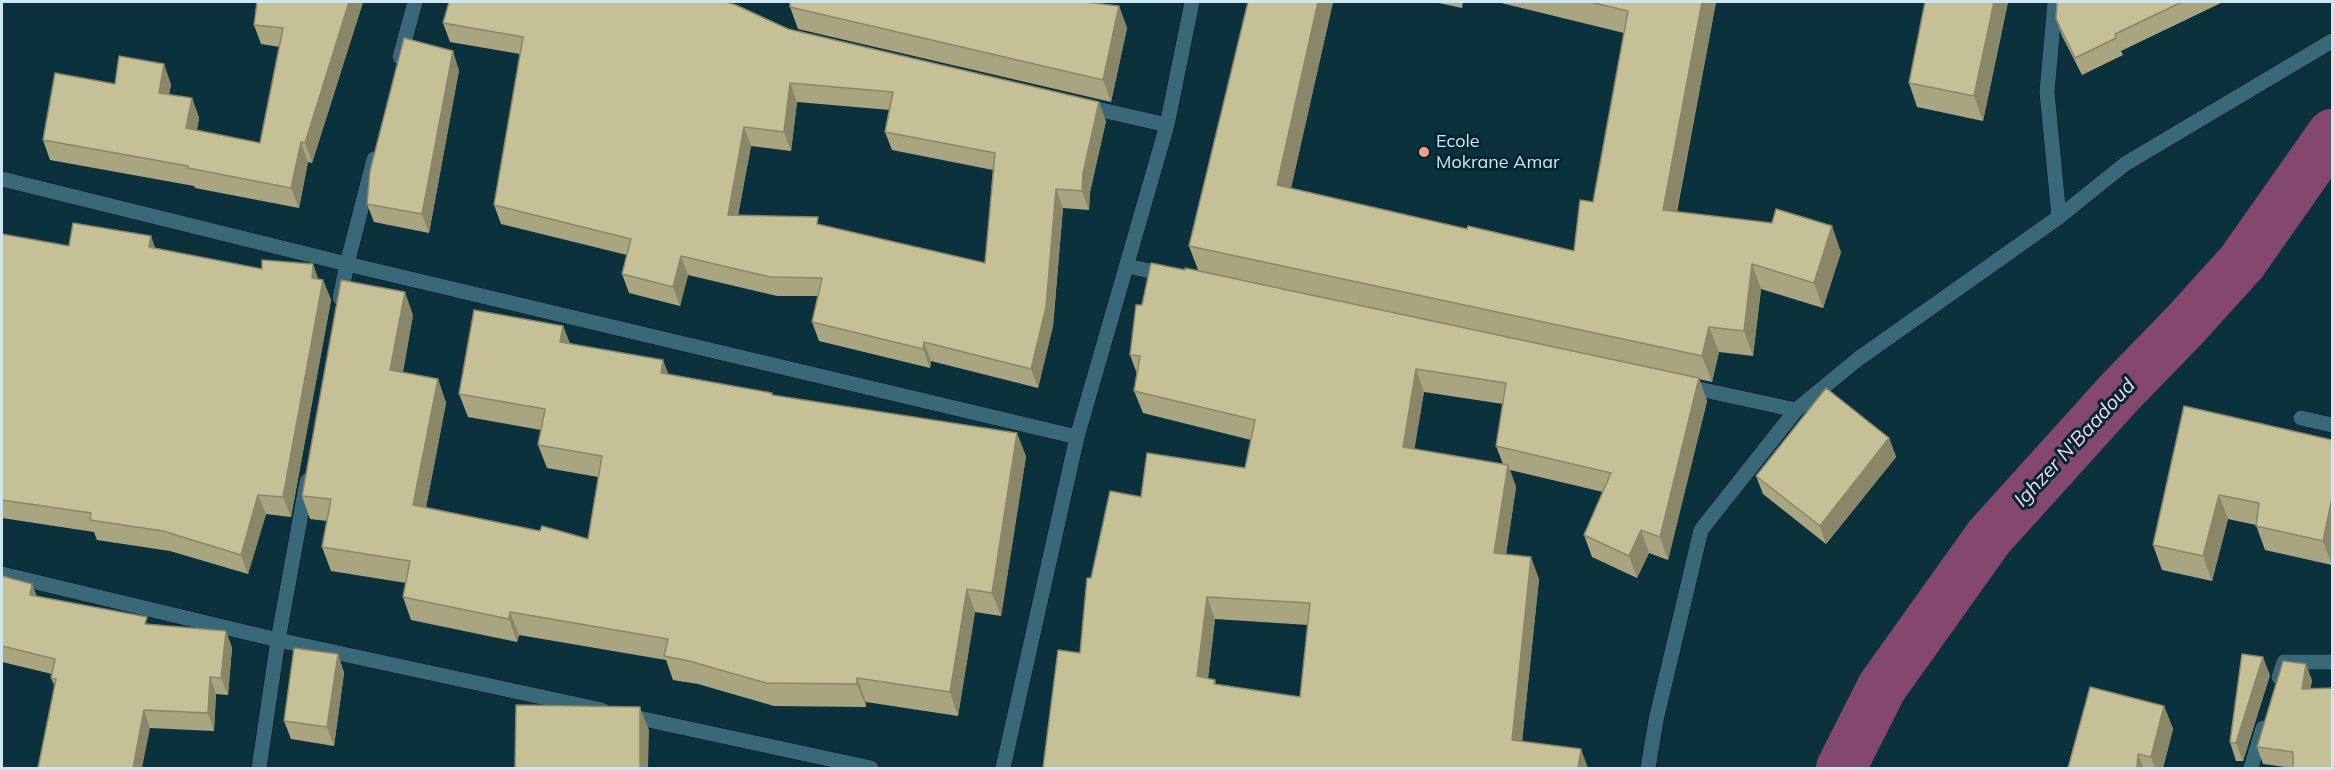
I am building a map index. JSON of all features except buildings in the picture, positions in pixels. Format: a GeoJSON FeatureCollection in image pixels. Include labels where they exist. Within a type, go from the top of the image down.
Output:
{"type":"FeatureCollection","features":[{"type":"Feature","properties":{"kind":"street"},"geometry":{"type":"LineString","coordinates":[[397,70],[415,2]]}},
{"type":"Feature","properties":{"kind":"street"},"geometry":{"type":"LineString","coordinates":[[1004,768],[1077,437],[1167,124],[1192,2]]}},
{"type":"Feature","properties":{"kind":"street"},"geometry":{"type":"LineString","coordinates":[[2055,2],[2047,92],[2059,217]]}},
{"type":"Feature","properties":{"kind":"street"},"geometry":{"type":"LineString","coordinates":[[1648,768],[1656,720],[1701,531],[1796,410],[1858,358],[2059,217],[2125,164],[2332,41]]}},
{"type":"Feature","properties":{"kind":"street"},"geometry":{"type":"LineString","coordinates":[[1074,103],[1167,124]]}},
{"type":"Feature","properties":{"kind":"street"},"geometry":{"type":"LineString","coordinates":[[338,311],[347,264],[376,150]]}},
{"type":"Feature","properties":{"kind":"street"},"geometry":{"type":"LineString","coordinates":[[2,179],[347,264],[1077,437]]}},
{"type":"Feature","properties":{"kind":"street"},"geometry":{"type":"LineString","coordinates":[[1127,266],[1185,278]]}},
{"type":"Feature","properties":{"kind":"street"},"geometry":{"type":"LineString","coordinates":[[1670,382],[1796,410]]}},
{"type":"Feature","properties":{"kind":"street"},"geometry":{"type":"LineString","coordinates":[[2301,418],[2332,425]]}},
{"type":"Feature","properties":{"kind":"street"},"geometry":{"type":"LineString","coordinates":[[260,768],[278,640],[310,464]]}},
{"type":"Feature","properties":{"kind":"street"},"geometry":{"type":"LineString","coordinates":[[2,574],[278,640],[872,768]]}},
{"type":"Feature","properties":{"kind":"street"},"geometry":{"type":"LineString","coordinates":[[2274,694],[2284,662],[2332,662]]}},
{"type":"Feature","properties":{"kind":"street"},"geometry":{"type":"LineString","coordinates":[[2251,768],[2267,715]]}},
{"type":"Feature","properties":{"kind":"waterway","name":"Ighzer N'Baadoud"},"geometry":{"type":"LineString","coordinates":[[1841,768],[1882,687],[1989,537],[2242,262],[2332,134]]}},
{"type":"Feature","properties":{"kind":"place","name":"Ecole Mokrane Amar"},"geometry":{"type":"Point","coordinates":[1424,152]}}]}
